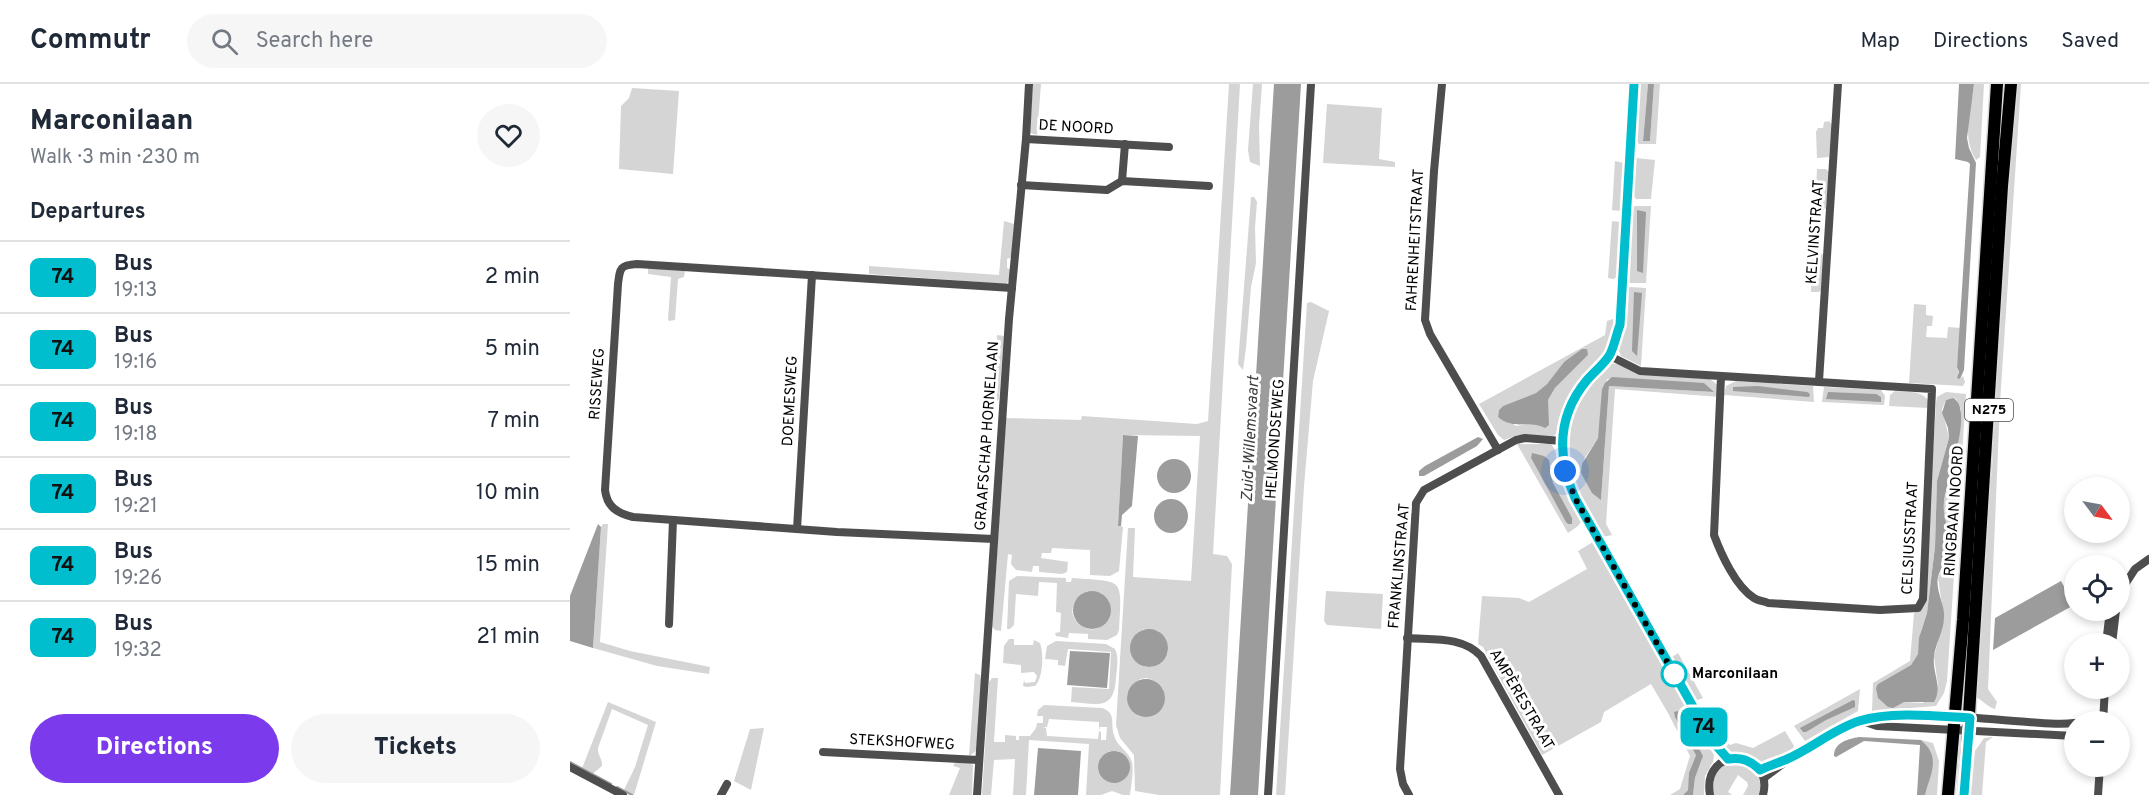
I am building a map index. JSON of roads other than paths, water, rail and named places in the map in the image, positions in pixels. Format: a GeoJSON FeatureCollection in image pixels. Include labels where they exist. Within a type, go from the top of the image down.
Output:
{"type":"FeatureCollection","features":[{"type":"Feature","properties":{"kind":"main road","name":"RINGBAAN NOORD"},"geometry":{"type":"LineString","coordinates":[[1948,795],[1970,517],[1997,84]]}},
{"type":"Feature","properties":{"kind":"main road","name":"RINGBAAN NOORD"},"geometry":{"type":"LineString","coordinates":[[1964,795],[2002,186],[2011,84]]}},
{"type":"Feature","properties":{"kind":"street","name":"GRAAFSCHAP HORNELAAN"},"geometry":{"type":"LineString","coordinates":[[976,793],[1029,84]]}},
{"type":"Feature","properties":{"kind":"street","name":"HELMONDSEWEG"},"geometry":{"type":"LineString","coordinates":[[1268,795],[1311,84]]}},
{"type":"Feature","properties":{"kind":"street","name":"FAHRENHEITSTRAAT"},"geometry":{"type":"LineString","coordinates":[[1442,84],[1432,195],[1425,320],[1430,334],[1498,450]]}},
{"type":"Feature","properties":{"kind":"street"},"geometry":{"type":"LineString","coordinates":[[1634,84],[1620,325],[1610,356],[1586,381],[1574,400],[1565,422],[1562,460],[1575,498],[1713,742],[1720,764]]}},
{"type":"Feature","properties":{"kind":"street","name":"KELVINSTRAAT"},"geometry":{"type":"LineString","coordinates":[[1819,381],[1838,84]]}},
{"type":"Feature","properties":{"kind":"street","name":"DE NOORD"},"geometry":{"type":"LineString","coordinates":[[1026,139],[1169,147]]}},
{"type":"Feature","properties":{"kind":"street","name":"DE NOORD"},"geometry":{"type":"LineString","coordinates":[[1122,181],[1125,144]]}},
{"type":"Feature","properties":{"kind":"street"},"geometry":{"type":"LineString","coordinates":[[1021,185],[1107,190],[1122,181],[1209,186]]}},
{"type":"Feature","properties":{"kind":"street","name":"RISSEWEG"},"geometry":{"type":"LineString","coordinates":[[994,539],[797,529],[623,515],[612,508],[606,499],[608,436],[620,270],[626,265],[1012,288]]}},
{"type":"Feature","properties":{"kind":"street","name":"DOEMESWEG"},"geometry":{"type":"LineString","coordinates":[[797,529],[812,275]]}},
{"type":"Feature","properties":{"kind":"street","name":"CELSIUSSTRAAT"},"geometry":{"type":"LineString","coordinates":[[1610,356],[1640,371],[1932,389],[1923,599],[1918,608],[1880,610],[1768,603],[1754,598],[1741,584],[1722,556],[1714,535],[1721,377]]}},
{"type":"Feature","properties":{"kind":"street","name":"FRANKLINSTRAAT"},"geometry":{"type":"LineString","coordinates":[[1409,795],[1403,784],[1400,769],[1416,503],[1424,490],[1516,440],[1562,441]]}},
{"type":"Feature","properties":{"kind":"street"},"geometry":{"type":"LineString","coordinates":[[669,624],[673,520]]}},
{"type":"Feature","properties":{"kind":"street"},"geometry":{"type":"LineString","coordinates":[[2130,577],[2135,569],[2149,559]]}},
{"type":"Feature","properties":{"kind":"street","name":"AMPÈRESTRAAT"},"geometry":{"type":"LineString","coordinates":[[1407,638],[1460,642],[1473,648],[1481,656],[1559,795]]}},
{"type":"Feature","properties":{"kind":"street"},"geometry":{"type":"LineString","coordinates":[[1764,778],[1786,760],[1830,734],[1861,721],[1896,716],[1955,718],[1970,725],[2064,735]]}},
{"type":"Feature","properties":{"kind":"street"},"geometry":{"type":"LineString","coordinates":[[1861,721],[1877,726],[1954,731],[1970,725],[2064,723]]}},
{"type":"Feature","properties":{"kind":"street"},"geometry":{"type":"LineString","coordinates":[[1713,742],[1728,759]]}},
{"type":"Feature","properties":{"kind":"street","name":"STEKSHOFWEG"},"geometry":{"type":"LineString","coordinates":[[823,752],[979,760]]}},
{"type":"Feature","properties":{"kind":"street"},"geometry":{"type":"LineString","coordinates":[[1710,795],[1710,778],[1720,764],[1728,759],[1749,761],[1760,770],[1764,778],[1763,795]]}},
{"type":"Feature","properties":{"kind":"street"},"geometry":{"type":"LineString","coordinates":[[1760,770],[1786,760]]}},
{"type":"Feature","properties":{"kind":"street"},"geometry":{"type":"LineString","coordinates":[[570,767],[623,795]]}},
{"type":"Feature","properties":{"kind":"street"},"geometry":{"type":"LineString","coordinates":[[2098,795],[2099,777]]}},
{"type":"Feature","properties":{"kind":"street"},"geometry":{"type":"LineString","coordinates":[[722,795],[727,784]]}},
{"type":"Feature","properties":{"kind":"waterway"},"geometry":{"type":"LineString","coordinates":[[570,762],[611,784]]}},
{"type":"Feature","properties":{"kind":"waterway"},"geometry":{"type":"LineString","coordinates":[[617,787],[632,795]]}},
{"type":"Feature","properties":{"kind":"place","name":"Marconilaan"},"geometry":{"type":"Point","coordinates":[1674,674]}},
{"type":"Feature","properties":{"kind":"water label","name":"Zuid-Willemsvaart"},"geometry":{"type":"Point","coordinates":[1251,439]}}]}
